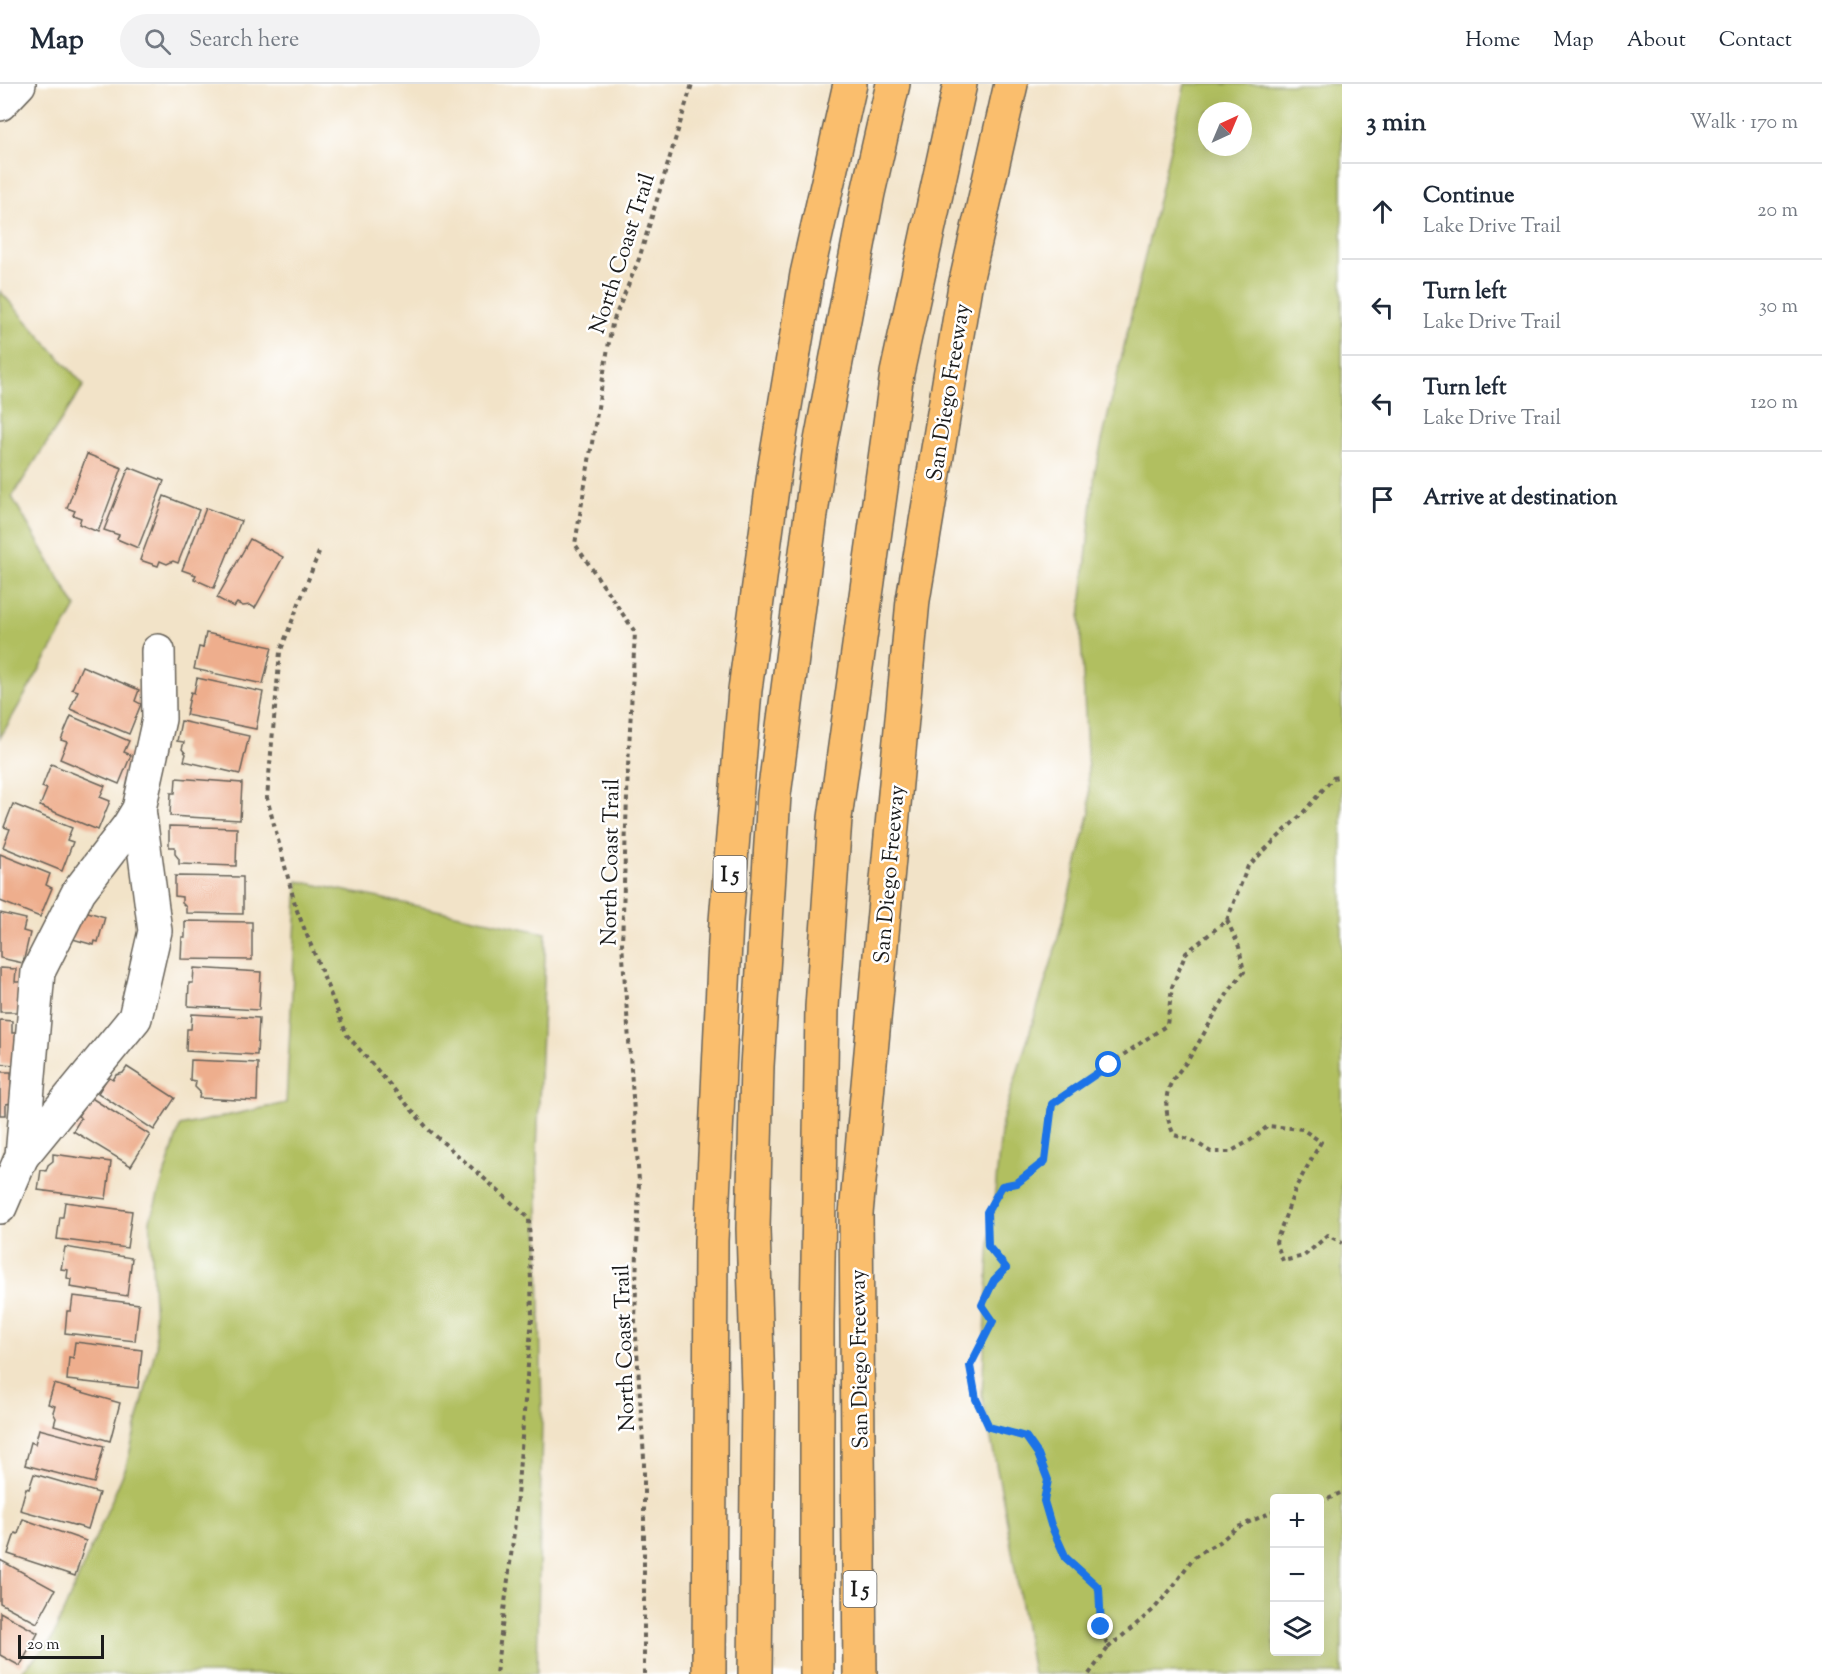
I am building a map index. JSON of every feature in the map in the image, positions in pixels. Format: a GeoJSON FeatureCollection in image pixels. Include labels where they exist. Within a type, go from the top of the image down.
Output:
{"type":"FeatureCollection","features":[{"type":"Feature","properties":{"kind":"highway","name":"I 5"},"geometry":{"type":"LineString","coordinates":[[709,1674],[711,1241],[726,921],[745,690],[775,466],[807,274],[850,84]]}},
{"type":"Feature","properties":{"kind":"highway"},"geometry":{"type":"LineString","coordinates":[[755,1674],[758,1389],[753,1229],[757,1066],[774,795],[819,446],[868,193],[893,84]]}},
{"type":"Feature","properties":{"kind":"highway"},"geometry":{"type":"LineString","coordinates":[[817,1674],[817,1325],[821,1019],[835,818],[897,373],[960,84]]}},
{"type":"Feature","properties":{"kind":"highway","name":"San Diego Freeway"},"geometry":{"type":"LineString","coordinates":[[861,1674],[856,1214],[912,612],[965,286],[1011,84]]}},
{"type":"Feature","properties":{"kind":"street"},"geometry":{"type":"LineString","coordinates":[[0,104],[19,84]]}},
{"type":"Feature","properties":{"kind":"street"},"geometry":{"type":"LineString","coordinates":[[22,1156],[38,972],[79,891],[128,827],[139,808],[159,719],[158,651]]}},
{"type":"Feature","properties":{"kind":"street"},"geometry":{"type":"LineString","coordinates":[[0,1207],[22,1156],[135,1018],[155,931],[139,808]]}},
{"type":"Feature","properties":{"kind":"path","name":"North Coast Trail"},"geometry":{"type":"LineString","coordinates":[[644,1674],[644,1458],[635,1321],[639,1181],[622,943],[635,632],[575,544],[612,324],[639,259],[692,84]]}},
{"type":"Feature","properties":{"kind":"path"},"geometry":{"type":"LineString","coordinates":[[319,552],[279,652],[267,798],[296,909],[347,1035],[429,1130],[529,1218],[532,1317],[514,1532],[496,1674]]}},
{"type":"Feature","properties":{"kind":"path"},"geometry":{"type":"LineString","coordinates":[[1108,1648],[1101,1627],[1099,1588],[1066,1558],[1051,1525],[1044,1501],[1048,1480],[1038,1454],[1026,1437],[989,1427],[976,1399],[970,1366],[993,1321],[982,1305],[994,1280],[1006,1268],[988,1246],[987,1212],[1002,1186],[1017,1183],[1045,1161],[1052,1104],[1167,1025],[1172,987],[1186,953],[1227,920],[1248,866],[1301,815],[1333,778],[1342,776]]}},
{"type":"Feature","properties":{"kind":"path"},"geometry":{"type":"LineString","coordinates":[[1227,920],[1239,947],[1244,972],[1230,988],[1185,1064],[1173,1078],[1167,1094],[1166,1119],[1174,1135],[1192,1140],[1211,1152],[1230,1152],[1251,1140],[1268,1125],[1302,1130],[1321,1142],[1296,1187],[1276,1242],[1283,1261],[1304,1256],[1328,1235],[1342,1243]]}},
{"type":"Feature","properties":{"kind":"path"},"geometry":{"type":"LineString","coordinates":[[1324,1501],[1342,1492]]}},
{"type":"Feature","properties":{"kind":"path"},"geometry":{"type":"LineString","coordinates":[[1089,1674],[1108,1648],[1153,1610],[1173,1588],[1193,1558],[1220,1542],[1236,1528],[1270,1513]]}},
{"type":"Feature","properties":{"kind":"green space"},"geometry":{"type":"Polygon","coordinates":[[[1185,84],[1342,84],[1342,1674],[1033,1674],[1003,1499],[982,1395],[989,1253],[1002,1122],[1053,957],[1090,812],[1080,619],[1095,471],[1185,84]]]}},
{"type":"Feature","properties":{"kind":"green space"},"geometry":{"type":"Polygon","coordinates":[[[0,291],[84,385],[12,497],[76,607],[0,738],[0,291]]]}},
{"type":"Feature","properties":{"kind":"green space"},"geometry":{"type":"Polygon","coordinates":[[[298,881],[546,933],[537,1150],[542,1417],[537,1674],[19,1674],[51,1641],[126,1467],[156,1347],[150,1220],[180,1126],[286,1103],[298,881]]]}},
{"type":"Feature","properties":{"kind":"building"},"geometry":{"type":"Polygon","coordinates":[[[87,454],[122,468],[98,532],[79,524],[81,518],[73,515],[75,511],[67,508],[87,454]]]}},
{"type":"Feature","properties":{"kind":"building"},"geometry":{"type":"Polygon","coordinates":[[[129,467],[164,481],[138,548],[117,539],[119,535],[104,530],[129,467]]]}},
{"type":"Feature","properties":{"kind":"building"},"geometry":{"type":"Polygon","coordinates":[[[164,496],[199,510],[178,563],[173,561],[167,564],[160,561],[158,566],[140,560],[164,496]]]}},
{"type":"Feature","properties":{"kind":"building"},"geometry":{"type":"Polygon","coordinates":[[[206,508],[241,521],[214,588],[194,579],[196,575],[182,570],[206,508]]]}},
{"type":"Feature","properties":{"kind":"building"},"geometry":{"type":"Polygon","coordinates":[[[250,539],[283,557],[255,608],[237,603],[234,607],[217,598],[250,539]]]}},
{"type":"Feature","properties":{"kind":"building"},"geometry":{"type":"Polygon","coordinates":[[[206,633],[272,647],[263,684],[194,669],[199,647],[203,648],[206,633]]]}},
{"type":"Feature","properties":{"kind":"building"},"geometry":{"type":"Polygon","coordinates":[[[82,666],[139,690],[135,701],[141,704],[129,734],[70,709],[78,691],[72,689],[82,666]]]}},
{"type":"Feature","properties":{"kind":"building"},"geometry":{"type":"Polygon","coordinates":[[[197,678],[263,692],[256,729],[186,715],[197,678]]]}},
{"type":"Feature","properties":{"kind":"building"},"geometry":{"type":"Polygon","coordinates":[[[71,716],[129,741],[124,752],[131,755],[119,784],[60,759],[67,742],[61,740],[71,716]]]}},
{"type":"Feature","properties":{"kind":"building"},"geometry":{"type":"Polygon","coordinates":[[[181,721],[249,736],[240,774],[184,761],[186,754],[182,749],[184,742],[177,741],[181,721]]]}},
{"type":"Feature","properties":{"kind":"building"},"geometry":{"type":"Polygon","coordinates":[[[51,764],[105,786],[100,797],[110,801],[98,830],[40,806],[47,789],[42,787],[51,764]]]}},
{"type":"Feature","properties":{"kind":"building"},"geometry":{"type":"Polygon","coordinates":[[[176,778],[242,783],[240,820],[170,816],[171,793],[175,793],[176,778]]]}},
{"type":"Feature","properties":{"kind":"building"},"geometry":{"type":"Polygon","coordinates":[[[13,804],[72,828],[67,840],[73,842],[62,871],[3,847],[10,829],[4,827],[13,804]]]}},
{"type":"Feature","properties":{"kind":"building"},"geometry":{"type":"Polygon","coordinates":[[[169,826],[237,828],[236,866],[179,864],[175,847],[169,847],[169,826]]]}},
{"type":"Feature","properties":{"kind":"building"},"geometry":{"type":"Polygon","coordinates":[[[0,854],[50,874],[46,885],[52,888],[40,917],[0,901],[0,854]]]}},
{"type":"Feature","properties":{"kind":"building"},"geometry":{"type":"Polygon","coordinates":[[[175,876],[243,877],[243,914],[186,913],[182,897],[175,896],[175,876]]]}},
{"type":"Feature","properties":{"kind":"building"},"geometry":{"type":"Polygon","coordinates":[[[74,908],[105,917],[98,942],[95,941],[94,945],[69,938],[74,908]]]}},
{"type":"Feature","properties":{"kind":"building"},"geometry":{"type":"Polygon","coordinates":[[[0,913],[26,919],[23,931],[30,933],[23,963],[0,958],[0,913]]]}},
{"type":"Feature","properties":{"kind":"building"},"geometry":{"type":"Polygon","coordinates":[[[185,921],[252,922],[252,960],[181,959],[185,921]]]}},
{"type":"Feature","properties":{"kind":"building"},"geometry":{"type":"Polygon","coordinates":[[[0,968],[16,969],[15,982],[21,982],[20,1012],[0,1012],[0,968]]]}},
{"type":"Feature","properties":{"kind":"building"},"geometry":{"type":"Polygon","coordinates":[[[194,968],[261,972],[259,1010],[188,1006],[189,983],[193,983],[194,968]]]}},
{"type":"Feature","properties":{"kind":"building"},"geometry":{"type":"Polygon","coordinates":[[[192,1014],[259,1018],[257,1055],[186,1051],[187,1029],[191,1029],[192,1014]]]}},
{"type":"Feature","properties":{"kind":"building"},"geometry":{"type":"Polygon","coordinates":[[[0,1020],[12,1021],[12,1033],[19,1033],[17,1065],[0,1064],[0,1020]]]}},
{"type":"Feature","properties":{"kind":"building"},"geometry":{"type":"Polygon","coordinates":[[[191,1060],[258,1063],[257,1101],[199,1098],[200,1092],[195,1087],[196,1081],[190,1080],[191,1060]]]}},
{"type":"Feature","properties":{"kind":"building"},"geometry":{"type":"Polygon","coordinates":[[[127,1067],[175,1098],[154,1130],[98,1093],[108,1077],[113,1080],[127,1067]]]}},
{"type":"Feature","properties":{"kind":"building"},"geometry":{"type":"Polygon","coordinates":[[[0,1072],[11,1072],[12,1103],[6,1104],[6,1115],[0,1115],[0,1072]]]}},
{"type":"Feature","properties":{"kind":"building"},"geometry":{"type":"Polygon","coordinates":[[[90,1097],[150,1135],[131,1166],[73,1131],[81,1118],[78,1116],[90,1097]]]}},
{"type":"Feature","properties":{"kind":"building"},"geometry":{"type":"Polygon","coordinates":[[[53,1154],[111,1162],[106,1199],[38,1190],[41,1170],[46,1171],[48,1165],[53,1161],[53,1154]]]}},
{"type":"Feature","properties":{"kind":"building"},"geometry":{"type":"Polygon","coordinates":[[[65,1202],[132,1211],[127,1248],[57,1239],[65,1202]]]}},
{"type":"Feature","properties":{"kind":"building"},"geometry":{"type":"Polygon","coordinates":[[[65,1247],[132,1258],[127,1296],[70,1287],[71,1279],[67,1278],[68,1270],[61,1269],[65,1247]]]}},
{"type":"Feature","properties":{"kind":"building"},"geometry":{"type":"Polygon","coordinates":[[[73,1296],[139,1304],[135,1341],[65,1333],[67,1311],[71,1311],[73,1296]]]}},
{"type":"Feature","properties":{"kind":"building"},"geometry":{"type":"Polygon","coordinates":[[[75,1342],[142,1350],[138,1388],[67,1380],[69,1357],[73,1358],[75,1342]]]}},
{"type":"Feature","properties":{"kind":"building"},"geometry":{"type":"Polygon","coordinates":[[[54,1384],[120,1403],[110,1441],[54,1425],[55,1406],[48,1404],[54,1384]]]}},
{"type":"Feature","properties":{"kind":"building"},"geometry":{"type":"Polygon","coordinates":[[[39,1429],[104,1446],[94,1483],[25,1465],[31,1442],[35,1444],[39,1429]]]}},
{"type":"Feature","properties":{"kind":"building"},"geometry":{"type":"Polygon","coordinates":[[[34,1474],[99,1493],[88,1529],[20,1510],[26,1488],[29,1489],[34,1474]]]}},
{"type":"Feature","properties":{"kind":"building"},"geometry":{"type":"Polygon","coordinates":[[[23,1519],[86,1541],[75,1576],[8,1554],[15,1533],[18,1534],[23,1519]]]}},
{"type":"Feature","properties":{"kind":"building"},"geometry":{"type":"Polygon","coordinates":[[[0,1560],[55,1590],[37,1623],[0,1603],[0,1560]]]}},
{"type":"Feature","properties":{"kind":"building"},"geometry":{"type":"Polygon","coordinates":[[[0,1612],[38,1633],[20,1666],[0,1655],[0,1612]]]}},
{"type":"Feature","properties":{"kind":"route"},"geometry":{"type":"LineString","coordinates":[[1101,1627],[1099,1588],[1066,1558],[1051,1525],[1044,1501],[1048,1480],[1038,1454],[1026,1437],[989,1427],[976,1399],[970,1366],[993,1321],[982,1305],[994,1280],[1006,1268],[988,1246],[987,1212],[1002,1186],[1017,1183],[1045,1161],[1052,1104],[1109,1065]]}}]}
